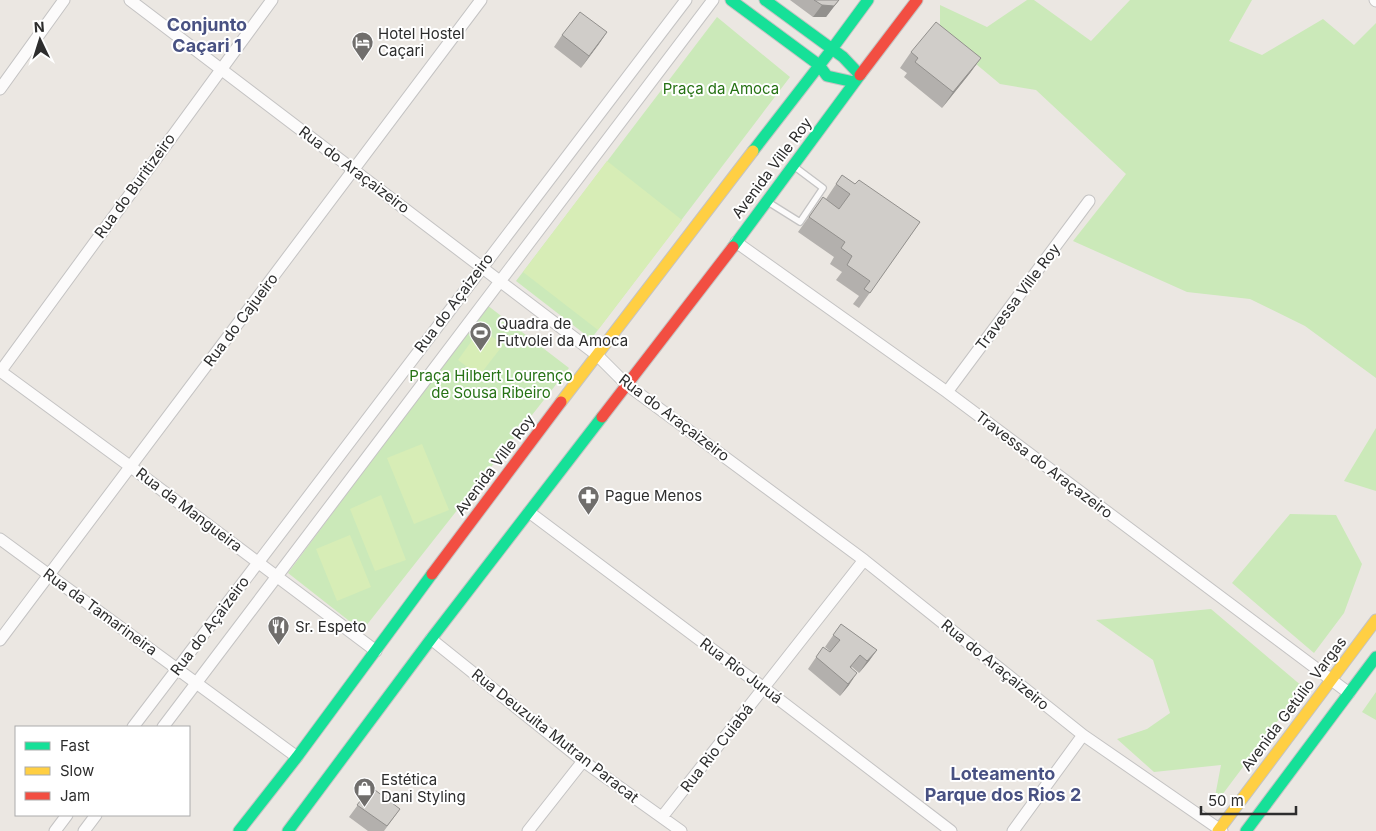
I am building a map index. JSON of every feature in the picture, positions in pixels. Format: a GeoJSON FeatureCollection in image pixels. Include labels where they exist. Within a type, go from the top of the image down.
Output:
{"type":"FeatureCollection","features":[{"type":"Feature","properties":{"kind":"main road"},"geometry":{"type":"LineString","coordinates":[[731,0],[819,65],[826,76],[857,79],[853,66],[765,0]]}},
{"type":"Feature","properties":{"kind":"main road","name":"Avenida Ville Roy"},"geometry":{"type":"LineString","coordinates":[[238,831],[297,757],[597,355],[868,0]]}},
{"type":"Feature","properties":{"kind":"main road","name":"Avenida Ville Roy"},"geometry":{"type":"LineString","coordinates":[[288,831],[431,639],[736,242],[917,0]]}},
{"type":"Feature","properties":{"kind":"main road","name":"Avenida Getúlio Vargas"},"geometry":{"type":"LineString","coordinates":[[1220,830],[1376,620]]}},
{"type":"Feature","properties":{"kind":"main road"},"geometry":{"type":"LineString","coordinates":[[1246,831],[1376,657]]}},
{"type":"Feature","properties":{"kind":"street"},"geometry":{"type":"LineString","coordinates":[[0,89],[64,0]]}},
{"type":"Feature","properties":{"kind":"street","name":"Rua do Araçaizeiro"},"geometry":{"type":"LineString","coordinates":[[130,0],[597,355],[626,384],[864,560],[1083,735],[1220,830]]}},
{"type":"Feature","properties":{"kind":"street","name":"Rua do Buritizeiro"},"geometry":{"type":"LineString","coordinates":[[0,372],[272,0]]}},
{"type":"Feature","properties":{"kind":"street","name":"Rua do Cajueiro"},"geometry":{"type":"LineString","coordinates":[[0,640],[481,0]]}},
{"type":"Feature","properties":{"kind":"street","name":"Rua do Açaizeiro"},"geometry":{"type":"LineString","coordinates":[[134,726],[686,0]]}},
{"type":"Feature","properties":{"kind":"street","name":"Rua do Açaizeiro"},"geometry":{"type":"LineString","coordinates":[[164,726],[278,577],[499,280],[713,0]]}},
{"type":"Feature","properties":{"kind":"street","name":"Travessa Ville Roy"},"geometry":{"type":"LineString","coordinates":[[947,392],[1089,201]]}},
{"type":"Feature","properties":{"kind":"street","name":"Travessa do Araçazeiro"},"geometry":{"type":"LineString","coordinates":[[736,242],[947,392],[1349,693]]}},
{"type":"Feature","properties":{"kind":"street","name":"Rua da Mangueira"},"geometry":{"type":"LineString","coordinates":[[0,372],[131,467],[376,651]]}},
{"type":"Feature","properties":{"kind":"street","name":"Rua Rio Juruá"},"geometry":{"type":"LineString","coordinates":[[529,512],[951,831]]}},
{"type":"Feature","properties":{"kind":"street","name":"Rua da Tamarineira"},"geometry":{"type":"LineString","coordinates":[[0,539],[297,757]]}},
{"type":"Feature","properties":{"kind":"street","name":"Rua Rio Cuiabá"},"geometry":{"type":"LineString","coordinates":[[662,817],[864,560]]}},
{"type":"Feature","properties":{"kind":"street","name":"Rua Deuzuita Mutran Paracat"},"geometry":{"type":"LineString","coordinates":[[431,639],[583,761],[680,831]]}},
{"type":"Feature","properties":{"kind":"street"},"geometry":{"type":"LineString","coordinates":[[1013,831],[1083,735]]}},
{"type":"Feature","properties":{"kind":"street"},"geometry":{"type":"LineString","coordinates":[[528,831],[583,761]]}},
{"type":"Feature","properties":{"kind":"street"},"geometry":{"type":"LineString","coordinates":[[55,831],[66,816]]}},
{"type":"Feature","properties":{"kind":"street"},"geometry":{"type":"LineString","coordinates":[[84,831],[95,816]]}},
{"type":"Feature","properties":{"kind":"lane"},"geometry":{"type":"LineString","coordinates":[[766,201],[800,222],[823,188],[793,165]]}},
{"type":"Feature","properties":{"kind":"green space"},"geometry":{"type":"Polygon","coordinates":[[[1027,0],[1034,0],[1091,41],[1130,0],[1252,0],[1229,41],[1262,55],[1323,19],[1354,45],[1376,23],[1376,378],[1305,326],[1250,299],[1187,292],[1073,241],[1126,174],[1036,90],[1000,84],[940,34],[940,5],[987,27],[1027,0]]]}},
{"type":"Feature","properties":{"kind":"green space","name":"Praça da Amoca"},"geometry":{"type":"Polygon","coordinates":[[[717,17],[790,77],[591,339],[516,281],[717,17]]]}},
{"type":"Feature","properties":{"kind":"green space"},"geometry":{"type":"Polygon","coordinates":[[[607,161],[682,220],[598,330],[523,272],[607,161]]]}},
{"type":"Feature","properties":{"kind":"green space","name":"Praça Hilbert Lourenço de Sousa Ribeiro"},"geometry":{"type":"Polygon","coordinates":[[[487,305],[569,368],[362,631],[288,573],[487,305]]]}},
{"type":"Feature","properties":{"kind":"green space","name":"Quadra de Futvolei da Amoca"},"geometry":{"type":"Polygon","coordinates":[[[481,328],[503,345],[479,376],[458,360],[481,328]]]}},
{"type":"Feature","properties":{"kind":"green space"},"geometry":{"type":"Polygon","coordinates":[[[1376,428],[1376,491],[1344,481],[1376,428]]]}},
{"type":"Feature","properties":{"kind":"green space"},"geometry":{"type":"Polygon","coordinates":[[[422,444],[449,510],[414,524],[387,458],[422,444]]]}},
{"type":"Feature","properties":{"kind":"green space"},"geometry":{"type":"Polygon","coordinates":[[[381,495],[406,560],[375,571],[350,509],[381,495]]]}},
{"type":"Feature","properties":{"kind":"green space"},"geometry":{"type":"Polygon","coordinates":[[[1290,514],[1336,515],[1362,564],[1344,613],[1314,653],[1232,583],[1290,514]]]}},
{"type":"Feature","properties":{"kind":"green space"},"geometry":{"type":"Polygon","coordinates":[[[350,535],[371,587],[337,601],[316,549],[350,535]]]}},
{"type":"Feature","properties":{"kind":"green space"},"geometry":{"type":"Polygon","coordinates":[[[1211,609],[1303,687],[1213,807],[1221,765],[1154,772],[1117,739],[1147,729],[1170,713],[1153,660],[1096,620],[1211,609]]]}},
{"type":"Feature","properties":{"kind":"green space"},"geometry":{"type":"Polygon","coordinates":[[[1376,692],[1376,720],[1362,712],[1376,692]]]}},
{"type":"Feature","properties":{"kind":"building"},"geometry":{"type":"Polygon","coordinates":[[[814,0],[839,0],[834,6],[822,5],[814,0]]]}},
{"type":"Feature","properties":{"kind":"building"},"geometry":{"type":"Polygon","coordinates":[[[580,12],[607,32],[589,56],[562,35],[580,12]]]}},
{"type":"Feature","properties":{"kind":"building"},"geometry":{"type":"Polygon","coordinates":[[[936,22],[981,58],[953,92],[915,62],[918,58],[911,52],[936,22]]]}},
{"type":"Feature","properties":{"kind":"building"},"geometry":{"type":"Polygon","coordinates":[[[842,175],[855,184],[859,180],[920,222],[870,293],[864,289],[870,281],[847,265],[852,256],[841,248],[845,242],[809,217],[823,197],[839,209],[850,194],[836,184],[842,175]]]}},
{"type":"Feature","properties":{"kind":"building"},"geometry":{"type":"Polygon","coordinates":[[[841,624],[877,650],[867,661],[860,655],[850,667],[857,673],[848,684],[816,657],[823,647],[830,652],[840,640],[833,635],[841,624]]]}},
{"type":"Feature","properties":{"kind":"building"},"geometry":{"type":"Polygon","coordinates":[[[371,787],[400,809],[387,826],[357,805],[371,787]]]}},
{"type":"Feature","properties":{"kind":"traffic: fast"},"geometry":{"type":"LineString","coordinates":[[731,0],[819,65],[827,76],[854,82]]}},
{"type":"Feature","properties":{"kind":"traffic: fast"},"geometry":{"type":"LineString","coordinates":[[733,247],[860,75],[843,57],[765,0]]}},
{"type":"Feature","properties":{"kind":"traffic: fast"},"geometry":{"type":"LineString","coordinates":[[832,49],[868,0]]}},
{"type":"Feature","properties":{"kind":"traffic: fast"},"geometry":{"type":"LineString","coordinates":[[753,151],[832,49]]}},
{"type":"Feature","properties":{"kind":"traffic: fast"},"geometry":{"type":"LineString","coordinates":[[288,831],[431,639],[602,417]]}},
{"type":"Feature","properties":{"kind":"traffic: fast"},"geometry":{"type":"LineString","coordinates":[[239,831],[297,757],[432,574]]}},
{"type":"Feature","properties":{"kind":"traffic: fast"},"geometry":{"type":"LineString","coordinates":[[1246,831],[1376,657]]}},
{"type":"Feature","properties":{"kind":"traffic: slow"},"geometry":{"type":"LineString","coordinates":[[561,402],[753,151]]}},
{"type":"Feature","properties":{"kind":"traffic: slow"},"geometry":{"type":"LineString","coordinates":[[1218,831],[1376,620]]}},
{"type":"Feature","properties":{"kind":"traffic: jam"},"geometry":{"type":"LineString","coordinates":[[860,75],[917,0]]}},
{"type":"Feature","properties":{"kind":"traffic: jam"},"geometry":{"type":"LineString","coordinates":[[602,417],[733,247]]}},
{"type":"Feature","properties":{"kind":"traffic: jam"},"geometry":{"type":"LineString","coordinates":[[432,574],[561,402]]}},
{"type":"Feature","properties":{"kind":"place","name":"Hotel Hostel Caçari"},"geometry":{"type":"Point","coordinates":[362,62]}},
{"type":"Feature","properties":{"kind":"place","name":"Quadra de Futvolei da Amoca"},"geometry":{"type":"Point","coordinates":[481,352]}},
{"type":"Feature","properties":{"kind":"place","name":"Pague Menos"},"geometry":{"type":"Point","coordinates":[589,515]}},
{"type":"Feature","properties":{"kind":"place","name":"Sr. Espeto"},"geometry":{"type":"Point","coordinates":[279,646]}},
{"type":"Feature","properties":{"kind":"place","name":"Estética Dani Styling"},"geometry":{"type":"Point","coordinates":[365,808]}},
{"type":"Feature","properties":{"kind":"district","name":"Conjunto Caçari 1"},"geometry":{"type":"Point","coordinates":[207,35]}},
{"type":"Feature","properties":{"kind":"district","name":"Loteamento Parque dos Rios 2"},"geometry":{"type":"Point","coordinates":[1003,784]}}]}
